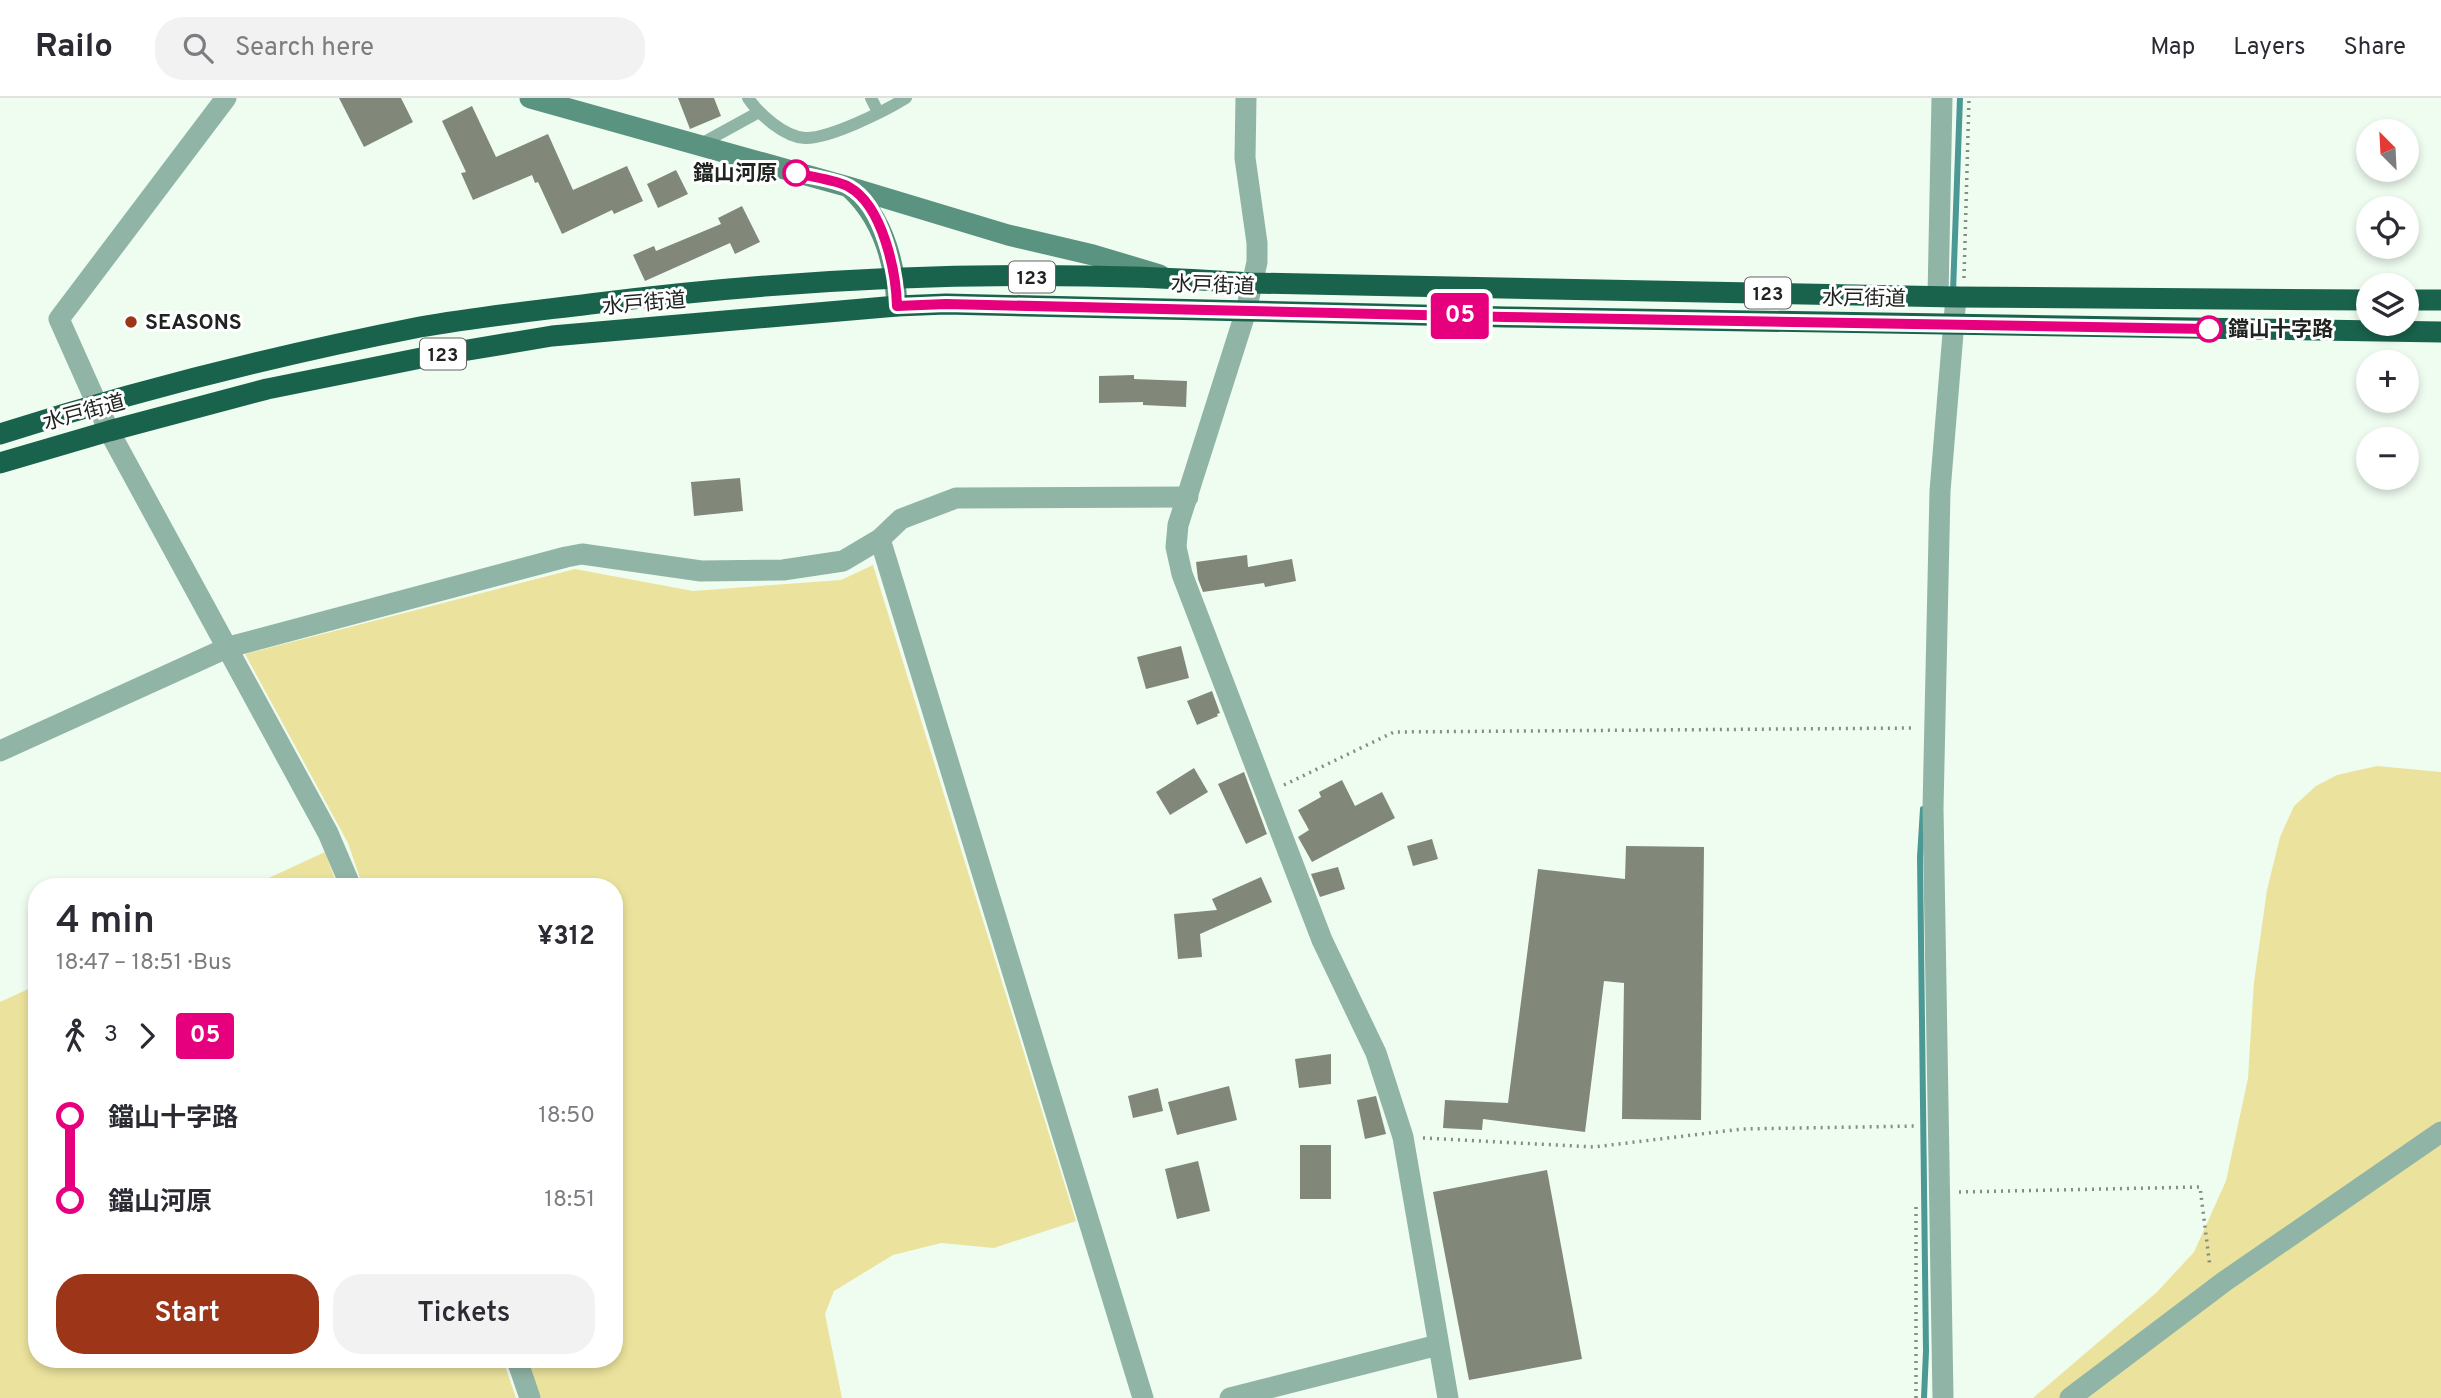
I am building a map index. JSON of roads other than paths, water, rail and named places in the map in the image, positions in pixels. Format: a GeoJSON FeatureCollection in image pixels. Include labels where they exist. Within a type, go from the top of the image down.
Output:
{"type":"FeatureCollection","features":[{"type":"Feature","properties":{"kind":"highway","name":"水戸街道"},"geometry":{"type":"LineString","coordinates":[[0,434],[96,404],[236,367],[422,327],[637,298],[820,281],[896,278],[1169,278],[1252,283],[1952,297],[2356,300]]}},
{"type":"Feature","properties":{"kind":"highway"},"geometry":{"type":"LineString","coordinates":[[2419,300],[2441,300]]}},
{"type":"Feature","properties":{"kind":"highway","name":"水戸街道"},"geometry":{"type":"LineString","coordinates":[[0,463],[110,430],[267,389],[426,357],[539,338],[897,306],[946,304],[2441,332]]}},
{"type":"Feature","properties":{"kind":"street"},"geometry":{"type":"LineString","coordinates":[[226,98],[59,319],[96,404],[229,646],[328,833],[347,878]]}},
{"type":"Feature","properties":{"kind":"street"},"geometry":{"type":"LineString","coordinates":[[530,98],[849,187],[1008,235],[1093,255],[1169,278]]}},
{"type":"Feature","properties":{"kind":"street"},"geometry":{"type":"LineString","coordinates":[[1246,98],[1245,158],[1257,243],[1257,262],[1246,311],[1178,526],[1176,547],[1182,574],[1322,940],[1376,1053],[1403,1137],[1448,1398]]}},
{"type":"Feature","properties":{"kind":"street"},"geometry":{"type":"LineString","coordinates":[[1942,98],[1954,323],[1940,491],[1933,808],[1942,1398]]}},
{"type":"Feature","properties":{"kind":"street"},"geometry":{"type":"LineString","coordinates":[[849,187],[860,197],[888,247],[896,278],[897,306]]}},
{"type":"Feature","properties":{"kind":"street"},"geometry":{"type":"LineString","coordinates":[[0,751],[229,646],[566,556],[582,554],[701,571],[783,570],[843,561],[880,539],[901,519],[956,498],[1188,497]]}},
{"type":"Feature","properties":{"kind":"street"},"geometry":{"type":"LineString","coordinates":[[880,539],[1143,1398]]}},
{"type":"Feature","properties":{"kind":"street"},"geometry":{"type":"LineString","coordinates":[[2070,1398],[2213,1290],[2441,1132]]}},
{"type":"Feature","properties":{"kind":"street"},"geometry":{"type":"LineString","coordinates":[[1230,1398],[1438,1345]]}},
{"type":"Feature","properties":{"kind":"street"},"geometry":{"type":"LineString","coordinates":[[520,1368],[530,1398]]}},
{"type":"Feature","properties":{"kind":"lane"},"geometry":{"type":"LineString","coordinates":[[748,98],[770,124],[804,138],[837,132],[906,98]]}},
{"type":"Feature","properties":{"kind":"lane"},"geometry":{"type":"LineString","coordinates":[[871,98],[878,112]]}},
{"type":"Feature","properties":{"kind":"lane"},"geometry":{"type":"LineString","coordinates":[[698,145],[760,112]]}},
{"type":"Feature","properties":{"kind":"waterway"},"geometry":{"type":"LineString","coordinates":[[1953,292],[1960,98]]}},
{"type":"Feature","properties":{"kind":"waterway"},"geometry":{"type":"LineString","coordinates":[[1923,809],[1920,857],[1926,1351],[1924,1398]]}},
{"type":"Feature","properties":{"kind":"place","name":"鐺山河原"},"geometry":{"type":"Point","coordinates":[796,173]}},
{"type":"Feature","properties":{"kind":"place","name":"SEASONS"},"geometry":{"type":"Point","coordinates":[131,322]}},
{"type":"Feature","properties":{"kind":"place","name":"鐺山十字路"},"geometry":{"type":"Point","coordinates":[2209,329]}}]}
